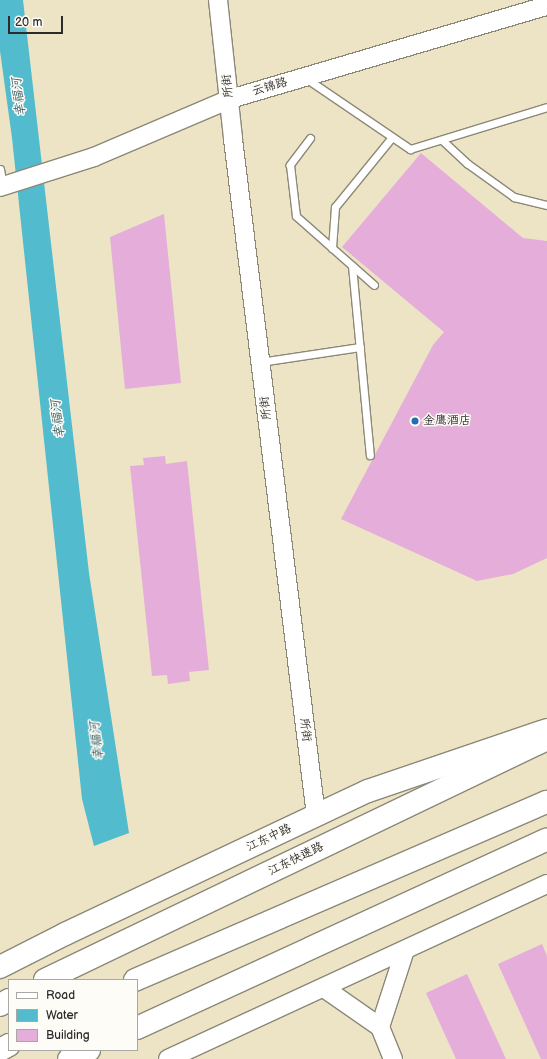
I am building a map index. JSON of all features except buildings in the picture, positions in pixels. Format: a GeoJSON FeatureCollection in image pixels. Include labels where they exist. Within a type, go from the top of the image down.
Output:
{"type":"FeatureCollection","features":[{"type":"Feature","properties":{"kind":"main road","name":"江东中路"},"geometry":{"type":"LineString","coordinates":[[0,967],[65,934],[368,791],[547,730]]}},
{"type":"Feature","properties":{"kind":"main road","name":"江东快速路"},"geometry":{"type":"LineString","coordinates":[[47,979],[547,739]]}},
{"type":"Feature","properties":{"kind":"main road"},"geometry":{"type":"LineString","coordinates":[[137,979],[547,802]]}},
{"type":"Feature","properties":{"kind":"main road"},"geometry":{"type":"LineString","coordinates":[[138,1028],[547,839]]}},
{"type":"Feature","properties":{"kind":"main road"},"geometry":{"type":"LineString","coordinates":[[69,1059],[87,1051]]}},
{"type":"Feature","properties":{"kind":"street","name":"所街"},"geometry":{"type":"LineString","coordinates":[[218,0],[230,99],[233,139],[316,816]]}},
{"type":"Feature","properties":{"kind":"street","name":"云锦路"},"geometry":{"type":"LineString","coordinates":[[1,181],[94,157],[230,99],[547,6]]}},
{"type":"Feature","properties":{"kind":"street"},"geometry":{"type":"LineString","coordinates":[[168,1059],[547,884]]}},
{"type":"Feature","properties":{"kind":"street"},"geometry":{"type":"LineString","coordinates":[[380,1028],[405,950]]}},
{"type":"Feature","properties":{"kind":"street"},"geometry":{"type":"LineString","coordinates":[[324,988],[380,1028],[393,1059]]}},
{"type":"Feature","properties":{"kind":"lane"},"geometry":{"type":"LineString","coordinates":[[304,77],[410,149],[547,107]]}},
{"type":"Feature","properties":{"kind":"lane"},"geometry":{"type":"LineString","coordinates":[[332,248],[335,207],[392,137]]}},
{"type":"Feature","properties":{"kind":"lane"},"geometry":{"type":"LineString","coordinates":[[310,138],[290,165],[296,216],[374,285]]}},
{"type":"Feature","properties":{"kind":"lane"},"geometry":{"type":"LineString","coordinates":[[442,140],[468,164],[514,197],[547,205]]}},
{"type":"Feature","properties":{"kind":"lane"},"geometry":{"type":"LineString","coordinates":[[352,266],[370,455]]}},
{"type":"Feature","properties":{"kind":"lane"},"geometry":{"type":"LineString","coordinates":[[260,362],[360,347]]}},
{"type":"Feature","properties":{"kind":"water","name":"幸福河"},"geometry":{"type":"Polygon","coordinates":[[[0,0],[23,0],[89,573],[129,833],[94,846],[82,799],[12,138],[0,51],[0,0]]]}},
{"type":"Feature","properties":{"kind":"place","name":"金鹰酒店"},"geometry":{"type":"Point","coordinates":[415,421]}}]}
